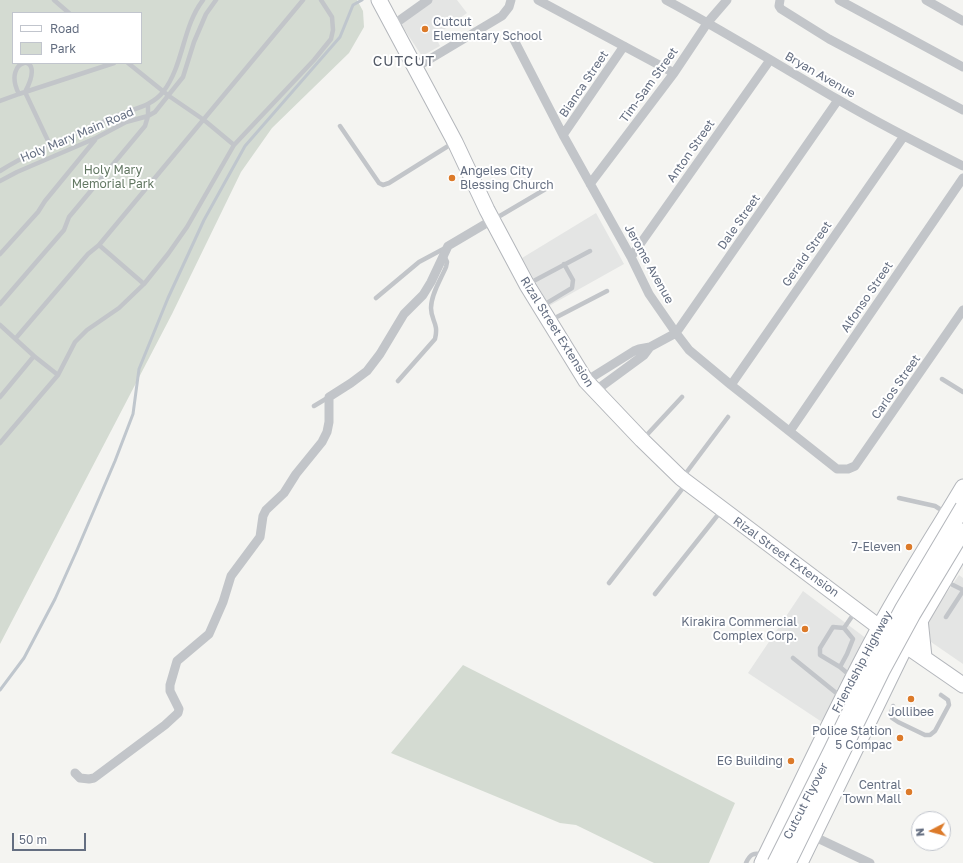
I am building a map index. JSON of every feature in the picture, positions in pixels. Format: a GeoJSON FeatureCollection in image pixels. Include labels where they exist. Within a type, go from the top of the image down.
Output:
{"type":"FeatureCollection","features":[{"type":"Feature","properties":{"kind":"main road","name":"Rizal Street Extension"},"geometry":{"type":"LineString","coordinates":[[381,4],[455,142],[492,220],[527,285],[590,386],[642,440],[684,480],[880,627],[963,685]]}},
{"type":"Feature","properties":{"kind":"main road","name":"Friendship Highway"},"geometry":{"type":"LineString","coordinates":[[767,860],[778,829],[855,674],[895,600],[963,487]]}},
{"type":"Feature","properties":{"kind":"main road","name":"Cutcut Flyover"},"geometry":{"type":"LineString","coordinates":[[767,860],[832,749],[872,666],[903,608],[963,507]]}},
{"type":"Feature","properties":{"kind":"main road","name":"Cutcut Flyover"},"geometry":{"type":"LineString","coordinates":[[788,863],[882,670],[913,614],[963,531]]}},
{"type":"Feature","properties":{"kind":"main road"},"geometry":{"type":"LineString","coordinates":[[800,863],[892,672],[920,619],[963,548]]}},
{"type":"Feature","properties":{"kind":"main road"},"geometry":{"type":"LineString","coordinates":[[860,612],[886,606],[895,600]]}},
{"type":"Feature","properties":{"kind":"main road"},"geometry":{"type":"LineString","coordinates":[[892,672],[904,662],[924,657],[920,619]]}},
{"type":"Feature","properties":{"kind":"main road"},"geometry":{"type":"LineString","coordinates":[[842,701],[862,705],[869,718]]}},
{"type":"Feature","properties":{"kind":"main road"},"geometry":{"type":"LineString","coordinates":[[778,829],[779,835],[783,840],[795,846],[799,847],[811,839]]}},
{"type":"Feature","properties":{"kind":"street"},"geometry":{"type":"LineString","coordinates":[[392,25],[428,0]]}},
{"type":"Feature","properties":{"kind":"street"},"geometry":{"type":"LineString","coordinates":[[415,68],[502,16],[509,7],[511,0]]}},
{"type":"Feature","properties":{"kind":"street"},"geometry":{"type":"LineString","coordinates":[[538,0],[674,73]]}},
{"type":"Feature","properties":{"kind":"street","name":"Bryan Avenue"},"geometry":{"type":"LineString","coordinates":[[666,0],[708,22],[838,100],[963,166]]}},
{"type":"Feature","properties":{"kind":"street","name":"Tim-Sam Street"},"geometry":{"type":"LineString","coordinates":[[590,184],[674,73],[708,22],[727,0]]}},
{"type":"Feature","properties":{"kind":"street"},"geometry":{"type":"LineString","coordinates":[[780,0],[779,6],[781,10],[829,39],[963,110]]}},
{"type":"Feature","properties":{"kind":"street"},"geometry":{"type":"LineString","coordinates":[[839,0],[963,67]]}},
{"type":"Feature","properties":{"kind":"street"},"geometry":{"type":"LineString","coordinates":[[926,0],[963,21]]}},
{"type":"Feature","properties":{"kind":"street","name":"Jerome Avenue"},"geometry":{"type":"LineString","coordinates":[[512,36],[563,135],[631,257],[649,294],[676,333],[689,350],[731,385],[832,466],[843,470]]}},
{"type":"Feature","properties":{"kind":"street","name":"Bianca Street"},"geometry":{"type":"LineString","coordinates":[[563,135],[624,46]]}},
{"type":"Feature","properties":{"kind":"street","name":"Anton Street"},"geometry":{"type":"LineString","coordinates":[[631,257],[770,60]]}},
{"type":"Feature","properties":{"kind":"street","name":"Dale Street"},"geometry":{"type":"LineString","coordinates":[[590,386],[607,368],[638,349],[650,347],[676,333],[838,100]]}},
{"type":"Feature","properties":{"kind":"street","name":"Gerald Street"},"geometry":{"type":"LineString","coordinates":[[731,385],[904,136]]}},
{"type":"Feature","properties":{"kind":"street","name":"Alfonso Street"},"geometry":{"type":"LineString","coordinates":[[790,431],[963,178]]}},
{"type":"Feature","properties":{"kind":"street"},"geometry":{"type":"LineString","coordinates":[[75,773],[80,778],[94,778],[165,725],[178,713],[179,709],[170,691],[170,685],[177,661],[209,634],[223,602],[231,576],[260,537],[263,516],[266,510],[284,493],[296,474],[322,442],[327,432],[329,422],[329,397],[367,371],[380,354],[404,314],[423,295],[431,282],[446,250],[492,220]]}},
{"type":"Feature","properties":{"kind":"street","name":"Carlos Street"},"geometry":{"type":"LineString","coordinates":[[843,470],[856,466],[963,310]]}},
{"type":"Feature","properties":{"kind":"street","name":"Dale Street"},"geometry":{"type":"LineString","coordinates":[[590,386],[613,378],[644,355],[650,347]]}},
{"type":"Feature","properties":{"kind":"street"},"geometry":{"type":"LineString","coordinates":[[607,368],[613,378]]}},
{"type":"Feature","properties":{"kind":"street"},"geometry":{"type":"LineString","coordinates":[[811,839],[870,863]]}},
{"type":"Feature","properties":{"kind":"lane"},"geometry":{"type":"LineString","coordinates":[[54,0],[68,12]]}},
{"type":"Feature","properties":{"kind":"lane","name":"Holy Mary Main Road"},"geometry":{"type":"LineString","coordinates":[[0,171],[23,157],[117,116],[154,102],[164,91],[176,72],[185,38],[197,8],[203,0]]}},
{"type":"Feature","properties":{"kind":"lane","name":"Holy Mary Main Road"},"geometry":{"type":"LineString","coordinates":[[0,181],[17,172],[96,138],[126,122],[148,116],[155,112],[183,77],[194,42],[206,14],[216,0]]}},
{"type":"Feature","properties":{"kind":"lane"},"geometry":{"type":"LineString","coordinates":[[16,338],[88,254],[99,245],[303,0]]}},
{"type":"Feature","properties":{"kind":"lane"},"geometry":{"type":"LineString","coordinates":[[0,443],[58,375],[75,342],[87,330],[118,308],[144,284],[187,227],[234,145],[314,60],[331,39],[333,30],[332,17],[321,0]]}},
{"type":"Feature","properties":{"kind":"lane"},"geometry":{"type":"LineString","coordinates":[[191,24],[200,28]]}},
{"type":"Feature","properties":{"kind":"lane"},"geometry":{"type":"LineString","coordinates":[[24,64],[27,65],[32,76],[25,92]]}},
{"type":"Feature","properties":{"kind":"lane"},"geometry":{"type":"LineString","coordinates":[[0,101],[111,64]]}},
{"type":"Feature","properties":{"kind":"lane"},"geometry":{"type":"LineString","coordinates":[[129,64],[169,96],[204,120],[234,145]]}},
{"type":"Feature","properties":{"kind":"lane"},"geometry":{"type":"LineString","coordinates":[[10,86],[18,94]]}},
{"type":"Feature","properties":{"kind":"lane"},"geometry":{"type":"LineString","coordinates":[[25,92],[50,145]]}},
{"type":"Feature","properties":{"kind":"lane"},"geometry":{"type":"LineString","coordinates":[[0,304],[64,230],[69,217],[142,131],[148,116],[148,104]]}},
{"type":"Feature","properties":{"kind":"lane"},"geometry":{"type":"LineString","coordinates":[[340,126],[379,183],[383,185],[389,183],[455,142]]}},
{"type":"Feature","properties":{"kind":"lane"},"geometry":{"type":"LineString","coordinates":[[0,254],[38,212],[45,201],[96,138]]}},
{"type":"Feature","properties":{"kind":"lane"},"geometry":{"type":"LineString","coordinates":[[492,220],[549,187]]}},
{"type":"Feature","properties":{"kind":"lane"},"geometry":{"type":"LineString","coordinates":[[99,245],[144,284]]}},
{"type":"Feature","properties":{"kind":"lane"},"geometry":{"type":"LineString","coordinates":[[376,298],[419,262],[446,250],[446,267],[434,295],[431,307],[432,315],[436,322],[437,331],[434,339],[398,381]]}},
{"type":"Feature","properties":{"kind":"lane"},"geometry":{"type":"LineString","coordinates":[[527,285],[590,251]]}},
{"type":"Feature","properties":{"kind":"lane"},"geometry":{"type":"LineString","coordinates":[[541,306],[572,288],[573,280],[564,264]]}},
{"type":"Feature","properties":{"kind":"lane"},"geometry":{"type":"LineString","coordinates":[[549,321],[607,291]]}},
{"type":"Feature","properties":{"kind":"lane"},"geometry":{"type":"LineString","coordinates":[[0,325],[34,356],[58,375]]}},
{"type":"Feature","properties":{"kind":"lane"},"geometry":{"type":"LineString","coordinates":[[0,397],[34,356]]}},
{"type":"Feature","properties":{"kind":"lane"},"geometry":{"type":"LineString","coordinates":[[942,379],[963,392]]}},
{"type":"Feature","properties":{"kind":"lane"},"geometry":{"type":"LineString","coordinates":[[314,406],[329,397]]}},
{"type":"Feature","properties":{"kind":"lane"},"geometry":{"type":"LineString","coordinates":[[642,440],[682,397]]}},
{"type":"Feature","properties":{"kind":"lane"},"geometry":{"type":"LineString","coordinates":[[609,583],[728,417]]}},
{"type":"Feature","properties":{"kind":"lane"},"geometry":{"type":"LineString","coordinates":[[899,498],[935,506],[947,514]]}},
{"type":"Feature","properties":{"kind":"lane"},"geometry":{"type":"LineString","coordinates":[[655,594],[722,510]]}},
{"type":"Feature","properties":{"kind":"lane"},"geometry":{"type":"LineString","coordinates":[[943,581],[963,591],[946,617]]}},
{"type":"Feature","properties":{"kind":"lane"},"geometry":{"type":"LineString","coordinates":[[844,628],[860,612]]}},
{"type":"Feature","properties":{"kind":"lane"},"geometry":{"type":"LineString","coordinates":[[840,667],[853,639],[844,628],[833,627],[820,650],[820,655],[847,673],[855,674]]}},
{"type":"Feature","properties":{"kind":"lane"},"geometry":{"type":"LineString","coordinates":[[793,658],[842,701]]}},
{"type":"Feature","properties":{"kind":"lane"},"geometry":{"type":"LineString","coordinates":[[893,706],[890,713],[895,720],[930,736],[935,731],[949,705],[948,700],[941,696]]}},
{"type":"Feature","properties":{"kind":"lane"},"geometry":{"type":"LineString","coordinates":[[746,863],[752,854],[756,853],[767,860]]}},
{"type":"Feature","properties":{"kind":"shaded area","name":"Cutcut Elementary School"},"geometry":{"type":"Polygon","coordinates":[[[432,0],[457,0],[467,13],[435,36],[440,46],[422,56],[400,23],[432,0]]]}},
{"type":"Feature","properties":{"kind":"shaded area"},"geometry":{"type":"Polygon","coordinates":[[[596,213],[624,264],[549,306],[522,258],[596,213]]]}},
{"type":"Feature","properties":{"kind":"shaded area"},"geometry":{"type":"Polygon","coordinates":[[[959,575],[963,578],[963,664],[931,642],[928,620],[959,575]]]}},
{"type":"Feature","properties":{"kind":"shaded area"},"geometry":{"type":"Polygon","coordinates":[[[803,591],[867,639],[825,724],[748,673],[803,591]]]}},
{"type":"Feature","properties":{"kind":"green space","name":"Holy Mary Memorial Park"},"geometry":{"type":"Polygon","coordinates":[[[0,0],[357,0],[363,11],[364,27],[349,53],[272,128],[241,172],[172,314],[0,644],[0,0]]]}},
{"type":"Feature","properties":{"kind":"green space"},"geometry":{"type":"Polygon","coordinates":[[[463,665],[735,803],[709,863],[654,863],[576,825],[560,823],[391,753],[463,665]]]}},
{"type":"Feature","properties":{"kind":"waterway"},"geometry":{"type":"LineString","coordinates":[[0,690],[24,658],[55,599],[77,550],[115,461],[133,414],[139,369],[168,298],[204,220],[245,146],[340,37],[353,5],[362,0]]}},
{"type":"Feature","properties":{"kind":"place","name":"Cutcut Elementary School"},"geometry":{"type":"Point","coordinates":[425,29]}},
{"type":"Feature","properties":{"kind":"place","name":"Angeles City Blessing Church"},"geometry":{"type":"Point","coordinates":[452,178]}},
{"type":"Feature","properties":{"kind":"place","name":"7-Eleven"},"geometry":{"type":"Point","coordinates":[909,547]}},
{"type":"Feature","properties":{"kind":"place","name":"Kirakira Commercial Complex Corp."},"geometry":{"type":"Point","coordinates":[805,629]}},
{"type":"Feature","properties":{"kind":"place","name":"Jollibee"},"geometry":{"type":"Point","coordinates":[911,699]}},
{"type":"Feature","properties":{"kind":"place","name":"Police Station 5 Compac"},"geometry":{"type":"Point","coordinates":[900,738]}},
{"type":"Feature","properties":{"kind":"place","name":"EG Building"},"geometry":{"type":"Point","coordinates":[791,761]}},
{"type":"Feature","properties":{"kind":"place","name":"Central Town Mall"},"geometry":{"type":"Point","coordinates":[909,792]}},
{"type":"Feature","properties":{"kind":"district","name":"CUTCUT"},"geometry":{"type":"Point","coordinates":[404,62]}}]}
